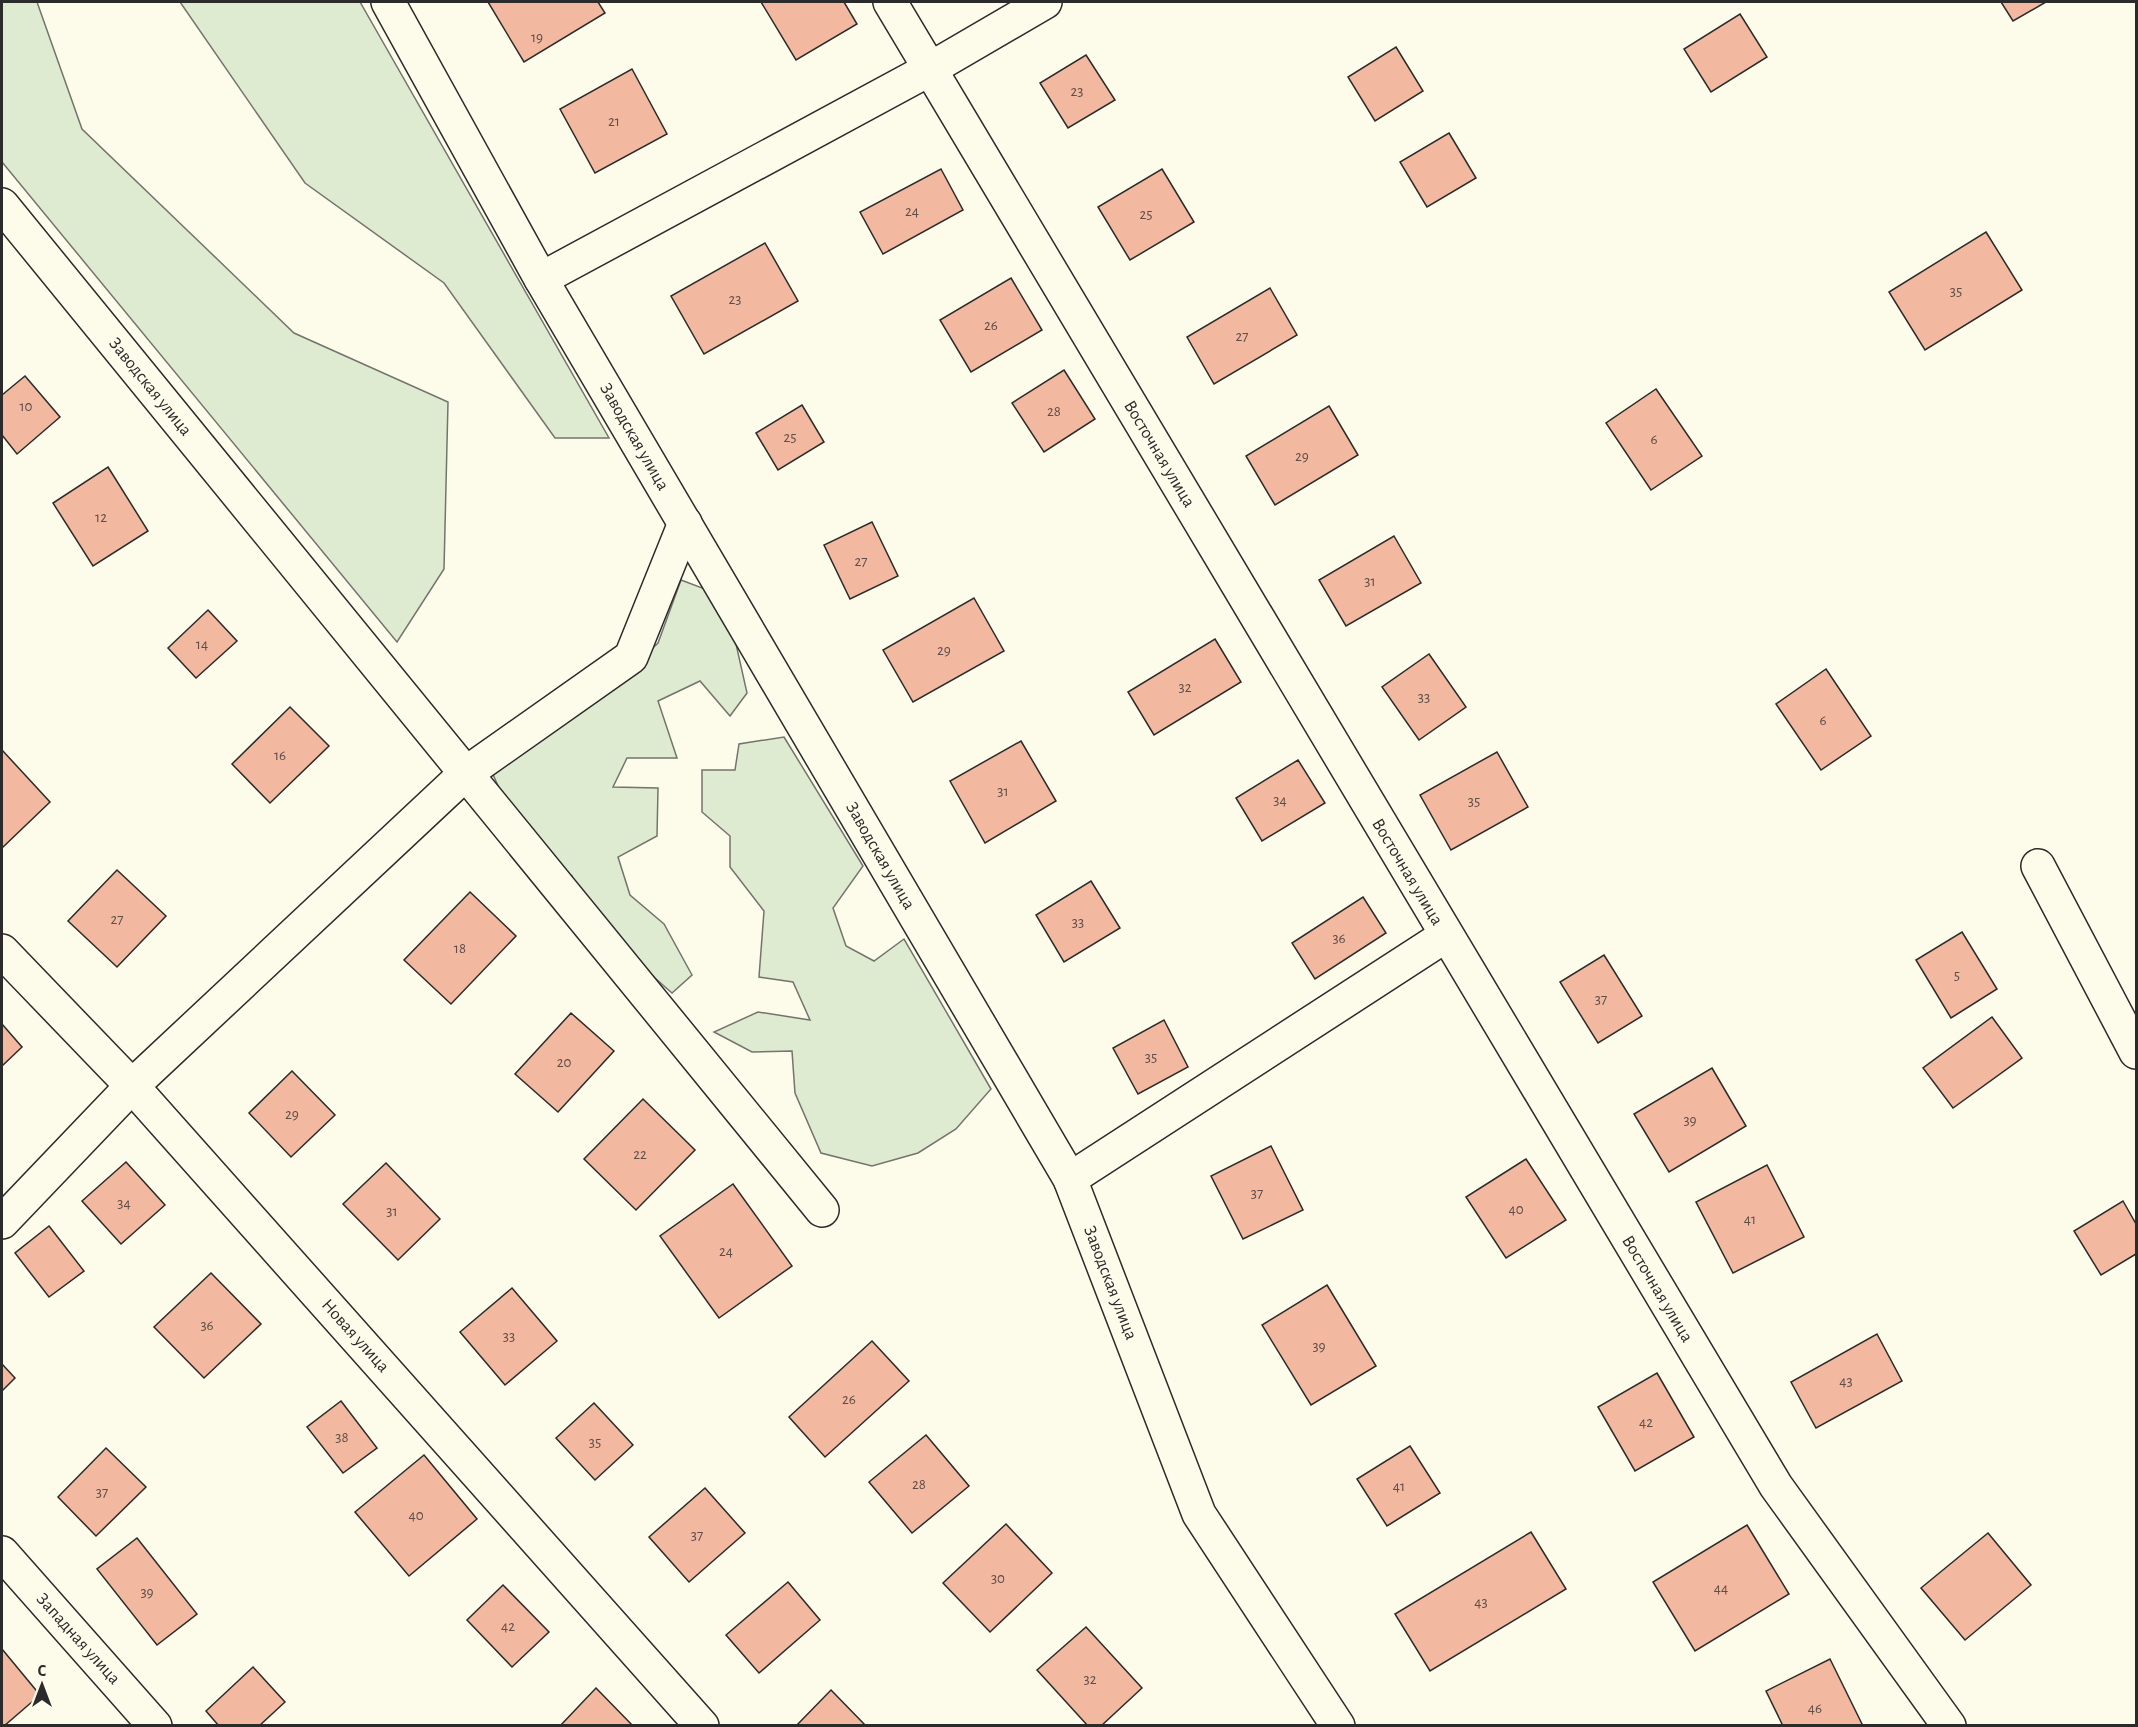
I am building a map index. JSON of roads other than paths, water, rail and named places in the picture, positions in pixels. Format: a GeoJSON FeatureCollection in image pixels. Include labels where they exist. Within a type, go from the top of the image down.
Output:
{"type":"FeatureCollection","features":[{"type":"Feature","properties":{"kind":"street","name":"Заводская улица"},"geometry":{"type":"LineString","coordinates":[[388,2],[541,279],[1070,1179],[1199,1514],[1338,1725]]}},
{"type":"Feature","properties":{"kind":"street","name":"Восточная улица"},"geometry":{"type":"LineString","coordinates":[[890,2],[1445,936],[1776,1486],[1949,1725]]}},
{"type":"Feature","properties":{"kind":"street"},"geometry":{"type":"LineString","coordinates":[[541,279],[930,69],[1045,2]]}},
{"type":"Feature","properties":{"kind":"street","name":"Заводская улица"},"geometry":{"type":"LineString","coordinates":[[2,205],[822,1210]]}},
{"type":"Feature","properties":{"kind":"street"},"geometry":{"type":"LineString","coordinates":[[2,1222],[132,1086],[465,774],[632,657],[685,523]]}},
{"type":"Feature","properties":{"kind":"street"},"geometry":{"type":"LineString","coordinates":[[2038,866],[2136,1052]]}},
{"type":"Feature","properties":{"kind":"street"},"geometry":{"type":"LineString","coordinates":[[1070,1179],[1445,936]]}},
{"type":"Feature","properties":{"kind":"street","name":"Новая улица"},"geometry":{"type":"LineString","coordinates":[[2,951],[132,1086],[702,1725]]}},
{"type":"Feature","properties":{"kind":"street","name":"Западная улица"},"geometry":{"type":"LineString","coordinates":[[2,1553],[155,1725]]}}]}
